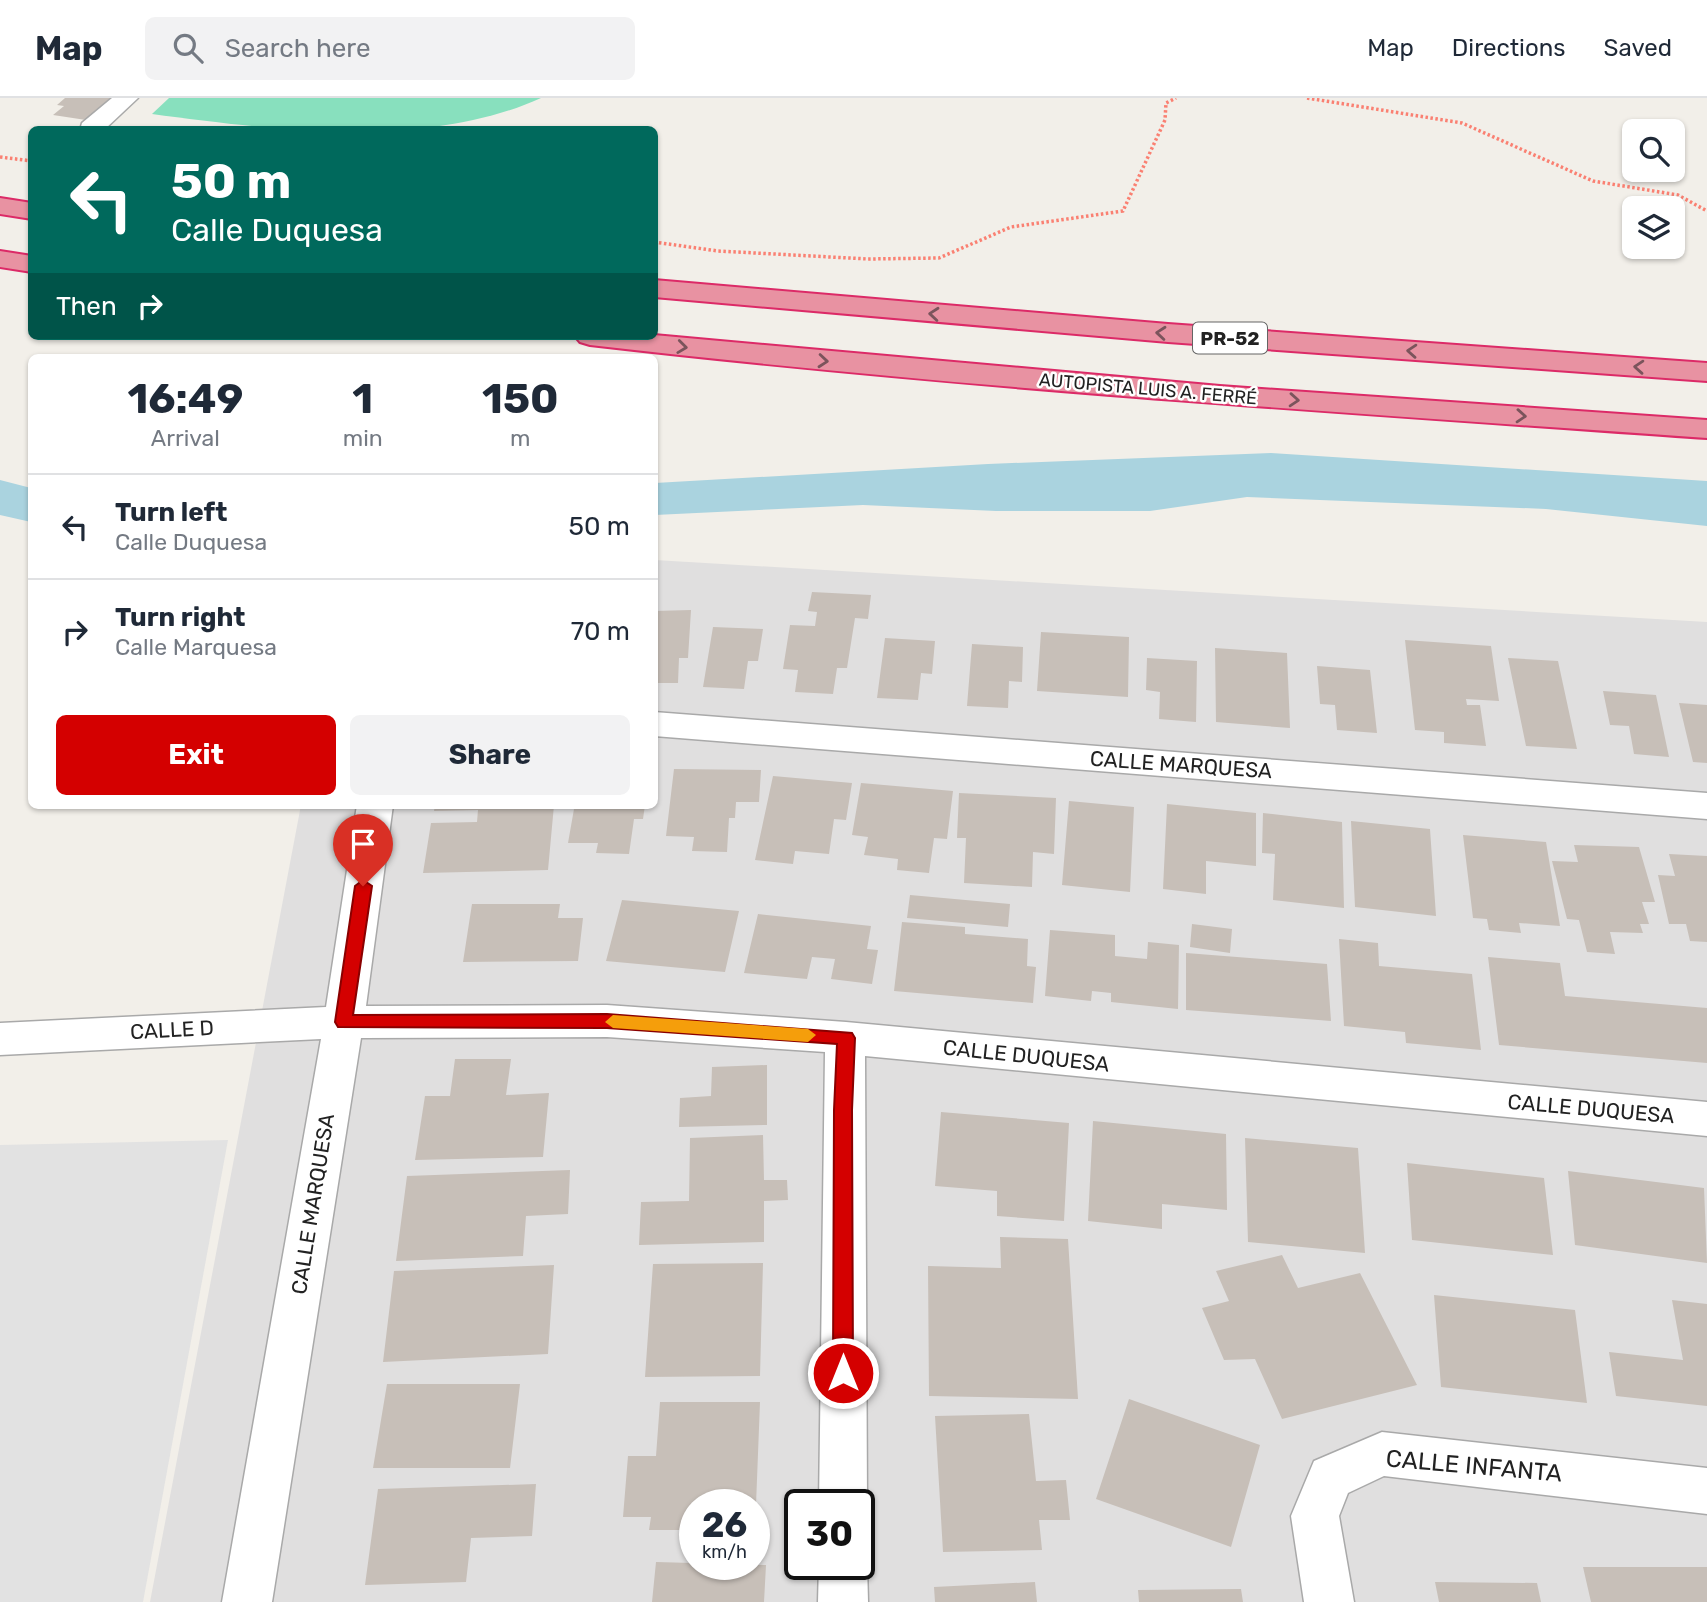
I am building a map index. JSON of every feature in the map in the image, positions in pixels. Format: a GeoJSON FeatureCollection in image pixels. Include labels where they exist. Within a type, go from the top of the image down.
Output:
{"type":"FeatureCollection","features":[{"type":"Feature","properties":{"kind":"highway"},"geometry":{"type":"LineString","coordinates":[[0,206],[28,210]]}},
{"type":"Feature","properties":{"kind":"highway"},"geometry":{"type":"LineString","coordinates":[[0,259],[28,263]]}},
{"type":"Feature","properties":{"kind":"highway","name":"PR-52"},"geometry":{"type":"LineString","coordinates":[[658,288],[754,299],[1168,333],[1707,372]]}},
{"type":"Feature","properties":{"kind":"highway","name":"AUTOPISTA LUIS A. FERRÉ"},"geometry":{"type":"LineString","coordinates":[[625,340],[755,355],[1220,395],[1707,429]]}},
{"type":"Feature","properties":{"kind":"street"},"geometry":{"type":"LineString","coordinates":[[97,126],[126,98]]}},
{"type":"Feature","properties":{"kind":"street","name":"CALLE MARQUESA"},"geometry":{"type":"LineString","coordinates":[[658,724],[1707,806]]}},
{"type":"Feature","properties":{"kind":"street","name":"CALLE MARQUESA"},"geometry":{"type":"LineString","coordinates":[[247,1602],[344,1022],[374,809]]}},
{"type":"Feature","properties":{"kind":"street","name":"CALLE DUQUESA"},"geometry":{"type":"LineString","coordinates":[[344,1022],[607,1021],[846,1038],[1707,1119]]}},
{"type":"Feature","properties":{"kind":"street","name":"CALLE D"},"geometry":{"type":"LineString","coordinates":[[0,1039],[344,1022]]}},
{"type":"Feature","properties":{"kind":"street"},"geometry":{"type":"LineString","coordinates":[[843,1489],[843,1110],[846,1038]]}},
{"type":"Feature","properties":{"kind":"street","name":"CALLE INFANTA"},"geometry":{"type":"LineString","coordinates":[[1329,1602],[1315,1516],[1331,1477],[1382,1454],[1707,1491]]}},
{"type":"Feature","properties":{"kind":"street"},"geometry":{"type":"LineString","coordinates":[[843,1580],[843,1602]]}},
{"type":"Feature","properties":{"kind":"path"},"geometry":{"type":"LineString","coordinates":[[658,243],[718,251],[868,259],[939,258],[1011,228],[1122,211],[1165,120],[1166,103],[1176,98]]}},
{"type":"Feature","properties":{"kind":"path"},"geometry":{"type":"LineString","coordinates":[[1307,98],[1462,123],[1593,181],[1678,195],[1707,211]]}},
{"type":"Feature","properties":{"kind":"path"},"geometry":{"type":"LineString","coordinates":[[0,157],[28,160]]}},
{"type":"Feature","properties":{"kind":"shaded area"},"geometry":{"type":"Polygon","coordinates":[[[658,560],[1707,622],[1707,1602],[150,1602],[300,809],[658,809],[658,560]]]}},
{"type":"Feature","properties":{"kind":"shaded area"},"geometry":{"type":"Polygon","coordinates":[[[228,1140],[143,1602],[0,1602],[0,1145],[228,1140]]]}},
{"type":"Feature","properties":{"kind":"green space"},"geometry":{"type":"Polygon","coordinates":[[[169,98],[541,98],[496,114],[439,126],[247,126],[152,114],[169,98]]]}},
{"type":"Feature","properties":{"kind":"water"},"geometry":{"type":"Polygon","coordinates":[[[1271,453],[1707,481],[1707,526],[1546,509],[1247,497],[1150,511],[996,511],[863,505],[658,515],[658,483],[988,464],[1271,453]]]}},
{"type":"Feature","properties":{"kind":"water"},"geometry":{"type":"Polygon","coordinates":[[[0,480],[28,487],[28,521],[0,515],[0,480]]]}},
{"type":"Feature","properties":{"kind":"building"},"geometry":{"type":"Polygon","coordinates":[[[65,98],[112,98],[86,120],[53,115],[64,106],[57,105],[65,98]]]}},
{"type":"Feature","properties":{"kind":"building"},"geometry":{"type":"Polygon","coordinates":[[[812,592],[871,595],[868,619],[855,618],[847,668],[837,668],[833,694],[795,692],[798,670],[783,669],[790,625],[815,626],[817,612],[808,611],[812,592]]]}},
{"type":"Feature","properties":{"kind":"building"},"geometry":{"type":"Polygon","coordinates":[[[691,610],[688,658],[679,658],[678,683],[658,683],[658,611],[691,610]]]}},
{"type":"Feature","properties":{"kind":"building"},"geometry":{"type":"Polygon","coordinates":[[[713,627],[763,629],[758,661],[748,661],[744,689],[703,687],[713,627]]]}},
{"type":"Feature","properties":{"kind":"building"},"geometry":{"type":"Polygon","coordinates":[[[1041,632],[1129,637],[1128,697],[1037,691],[1041,632]]]}},
{"type":"Feature","properties":{"kind":"building"},"geometry":{"type":"Polygon","coordinates":[[[885,638],[935,641],[932,674],[921,673],[918,700],[877,698],[885,638]]]}},
{"type":"Feature","properties":{"kind":"building"},"geometry":{"type":"Polygon","coordinates":[[[1405,640],[1491,646],[1499,701],[1466,699],[1467,705],[1480,705],[1486,746],[1444,743],[1444,732],[1415,730],[1405,640]]]}},
{"type":"Feature","properties":{"kind":"building"},"geometry":{"type":"Polygon","coordinates":[[[972,644],[1023,647],[1022,682],[1009,681],[1008,708],[967,706],[972,644]]]}},
{"type":"Feature","properties":{"kind":"building"},"geometry":{"type":"Polygon","coordinates":[[[1215,648],[1287,653],[1290,728],[1216,722],[1215,648]]]}},
{"type":"Feature","properties":{"kind":"building"},"geometry":{"type":"Polygon","coordinates":[[[1147,658],[1197,661],[1196,722],[1159,719],[1160,692],[1146,690],[1147,658]]]}},
{"type":"Feature","properties":{"kind":"building"},"geometry":{"type":"Polygon","coordinates":[[[1508,658],[1558,661],[1577,749],[1526,746],[1508,658]]]}},
{"type":"Feature","properties":{"kind":"building"},"geometry":{"type":"Polygon","coordinates":[[[1317,666],[1370,670],[1377,733],[1337,730],[1335,705],[1320,704],[1317,666]]]}},
{"type":"Feature","properties":{"kind":"building"},"geometry":{"type":"Polygon","coordinates":[[[1603,691],[1656,695],[1669,757],[1634,754],[1629,726],[1610,725],[1603,691]]]}},
{"type":"Feature","properties":{"kind":"building"},"geometry":{"type":"Polygon","coordinates":[[[1679,703],[1707,705],[1707,763],[1693,762],[1679,703]]]}},
{"type":"Feature","properties":{"kind":"building"},"geometry":{"type":"Polygon","coordinates":[[[674,769],[761,770],[759,802],[736,802],[735,818],[729,818],[727,852],[692,851],[694,837],[666,836],[674,769]]]}},
{"type":"Feature","properties":{"kind":"building"},"geometry":{"type":"Polygon","coordinates":[[[773,776],[852,783],[846,820],[834,819],[829,854],[795,851],[793,864],[755,860],[773,776]]]}},
{"type":"Feature","properties":{"kind":"building"},"geometry":{"type":"Polygon","coordinates":[[[861,783],[953,791],[947,839],[934,838],[929,873],[897,870],[898,859],[864,855],[868,837],[852,835],[861,783]]]}},
{"type":"Feature","properties":{"kind":"building"},"geometry":{"type":"Polygon","coordinates":[[[959,793],[1056,798],[1054,854],[1033,852],[1032,887],[964,883],[966,838],[957,838],[959,793]]]}},
{"type":"Feature","properties":{"kind":"building"},"geometry":{"type":"Polygon","coordinates":[[[1069,801],[1134,807],[1130,892],[1062,885],[1069,801]]]}},
{"type":"Feature","properties":{"kind":"building"},"geometry":{"type":"Polygon","coordinates":[[[1167,804],[1256,813],[1256,866],[1206,861],[1206,894],[1163,889],[1167,804]]]}},
{"type":"Feature","properties":{"kind":"building"},"geometry":{"type":"Polygon","coordinates":[[[434,809],[554,809],[548,870],[423,873],[431,823],[477,822],[478,810],[434,809]]]}},
{"type":"Feature","properties":{"kind":"building"},"geometry":{"type":"Polygon","coordinates":[[[574,809],[644,809],[643,819],[634,819],[629,854],[596,853],[598,843],[568,843],[574,809]]]}},
{"type":"Feature","properties":{"kind":"building"},"geometry":{"type":"Polygon","coordinates":[[[1263,813],[1342,822],[1344,908],[1273,900],[1275,854],[1262,853],[1263,813]]]}},
{"type":"Feature","properties":{"kind":"building"},"geometry":{"type":"Polygon","coordinates":[[[1351,821],[1430,829],[1436,916],[1355,907],[1351,821]]]}},
{"type":"Feature","properties":{"kind":"building"},"geometry":{"type":"Polygon","coordinates":[[[1463,835],[1546,842],[1560,926],[1519,923],[1521,933],[1489,930],[1487,919],[1473,918],[1463,835]]]}},
{"type":"Feature","properties":{"kind":"building"},"geometry":{"type":"Polygon","coordinates":[[[1574,845],[1639,847],[1655,902],[1642,902],[1649,924],[1640,924],[1643,933],[1610,932],[1615,954],[1587,952],[1579,920],[1567,919],[1552,861],[1578,862],[1574,845]]]}},
{"type":"Feature","properties":{"kind":"building"},"geometry":{"type":"Polygon","coordinates":[[[1669,854],[1707,856],[1707,942],[1690,941],[1686,924],[1669,924],[1658,875],[1675,876],[1669,854]]]}},
{"type":"Feature","properties":{"kind":"building"},"geometry":{"type":"Polygon","coordinates":[[[910,895],[1010,904],[1008,927],[907,918],[910,895]]]}},
{"type":"Feature","properties":{"kind":"building"},"geometry":{"type":"Polygon","coordinates":[[[622,900],[739,911],[725,972],[606,961],[622,900]]]}},
{"type":"Feature","properties":{"kind":"building"},"geometry":{"type":"Polygon","coordinates":[[[472,904],[560,904],[558,918],[583,918],[578,961],[463,962],[472,904]]]}},
{"type":"Feature","properties":{"kind":"building"},"geometry":{"type":"Polygon","coordinates":[[[758,914],[871,926],[867,949],[878,950],[872,984],[831,979],[835,959],[812,957],[807,979],[744,973],[758,914]]]}},
{"type":"Feature","properties":{"kind":"building"},"geometry":{"type":"Polygon","coordinates":[[[902,922],[965,927],[965,934],[1028,939],[1027,966],[1036,967],[1033,1003],[894,991],[902,922]]]}},
{"type":"Feature","properties":{"kind":"building"},"geometry":{"type":"Polygon","coordinates":[[[1192,924],[1232,929],[1230,953],[1190,947],[1192,924]]]}},
{"type":"Feature","properties":{"kind":"building"},"geometry":{"type":"Polygon","coordinates":[[[1050,930],[1115,935],[1115,956],[1147,959],[1148,942],[1179,945],[1178,1009],[1111,1002],[1111,993],[1092,991],[1091,1001],[1045,996],[1050,930]]]}},
{"type":"Feature","properties":{"kind":"building"},"geometry":{"type":"Polygon","coordinates":[[[1339,939],[1378,943],[1379,966],[1472,974],[1481,1050],[1406,1043],[1405,1032],[1344,1026],[1339,939]]]}},
{"type":"Feature","properties":{"kind":"building"},"geometry":{"type":"Polygon","coordinates":[[[1186,953],[1327,964],[1331,1021],[1186,1010],[1186,953]]]}},
{"type":"Feature","properties":{"kind":"building"},"geometry":{"type":"Polygon","coordinates":[[[1488,957],[1560,963],[1565,996],[1707,1008],[1707,1063],[1499,1045],[1488,957]]]}},
{"type":"Feature","properties":{"kind":"building"},"geometry":{"type":"Polygon","coordinates":[[[455,1059],[511,1059],[506,1095],[549,1093],[543,1157],[415,1160],[425,1096],[450,1096],[455,1059]]]}},
{"type":"Feature","properties":{"kind":"building"},"geometry":{"type":"Polygon","coordinates":[[[767,1065],[767,1125],[679,1127],[680,1098],[711,1096],[712,1067],[767,1065]]]}},
{"type":"Feature","properties":{"kind":"building"},"geometry":{"type":"Polygon","coordinates":[[[941,1112],[1069,1123],[1064,1221],[997,1216],[997,1191],[935,1186],[941,1112]]]}},
{"type":"Feature","properties":{"kind":"building"},"geometry":{"type":"Polygon","coordinates":[[[1093,1121],[1226,1134],[1227,1210],[1162,1204],[1162,1229],[1088,1221],[1093,1121]]]}},
{"type":"Feature","properties":{"kind":"building"},"geometry":{"type":"Polygon","coordinates":[[[763,1135],[764,1180],[787,1180],[788,1200],[764,1201],[764,1242],[639,1245],[641,1202],[689,1201],[690,1138],[763,1135]]]}},
{"type":"Feature","properties":{"kind":"building"},"geometry":{"type":"Polygon","coordinates":[[[1245,1138],[1358,1148],[1365,1253],[1248,1242],[1245,1138]]]}},
{"type":"Feature","properties":{"kind":"building"},"geometry":{"type":"Polygon","coordinates":[[[1407,1163],[1544,1178],[1553,1255],[1412,1240],[1407,1163]]]}},
{"type":"Feature","properties":{"kind":"building"},"geometry":{"type":"Polygon","coordinates":[[[570,1170],[568,1214],[526,1216],[523,1256],[396,1261],[407,1176],[570,1170]]]}},
{"type":"Feature","properties":{"kind":"building"},"geometry":{"type":"Polygon","coordinates":[[[1568,1171],[1704,1188],[1707,1263],[1575,1245],[1568,1171]]]}},
{"type":"Feature","properties":{"kind":"building"},"geometry":{"type":"Polygon","coordinates":[[[1000,1237],[1068,1239],[1078,1399],[929,1396],[928,1266],[1001,1268],[1000,1237]]]}},
{"type":"Feature","properties":{"kind":"building"},"geometry":{"type":"Polygon","coordinates":[[[1282,1255],[1298,1288],[1360,1273],[1417,1385],[1282,1419],[1255,1359],[1224,1360],[1202,1308],[1229,1301],[1216,1271],[1282,1255]]]}},
{"type":"Feature","properties":{"kind":"building"},"geometry":{"type":"Polygon","coordinates":[[[763,1263],[760,1376],[645,1377],[653,1264],[763,1263]]]}},
{"type":"Feature","properties":{"kind":"building"},"geometry":{"type":"Polygon","coordinates":[[[554,1265],[548,1354],[383,1362],[394,1271],[554,1265]]]}},
{"type":"Feature","properties":{"kind":"building"},"geometry":{"type":"Polygon","coordinates":[[[1434,1295],[1575,1310],[1587,1403],[1441,1387],[1434,1295]]]}},
{"type":"Feature","properties":{"kind":"building"},"geometry":{"type":"Polygon","coordinates":[[[1672,1300],[1707,1304],[1707,1406],[1616,1396],[1609,1352],[1683,1360],[1672,1300]]]}},
{"type":"Feature","properties":{"kind":"building"},"geometry":{"type":"Polygon","coordinates":[[[387,1384],[520,1384],[510,1468],[373,1468],[387,1384]]]}},
{"type":"Feature","properties":{"kind":"building"},"geometry":{"type":"Polygon","coordinates":[[[1129,1399],[1260,1445],[1231,1547],[1096,1499],[1129,1399]]]}},
{"type":"Feature","properties":{"kind":"building"},"geometry":{"type":"Polygon","coordinates":[[[660,1402],[760,1402],[757,1489],[679,1489],[679,1530],[649,1530],[651,1517],[623,1517],[628,1456],[656,1456],[660,1402]]]}},
{"type":"Feature","properties":{"kind":"building"},"geometry":{"type":"Polygon","coordinates":[[[1029,1414],[1036,1481],[1066,1480],[1070,1520],[1039,1520],[1042,1550],[943,1552],[935,1416],[1029,1414]]]}},
{"type":"Feature","properties":{"kind":"building"},"geometry":{"type":"Polygon","coordinates":[[[536,1484],[532,1536],[471,1538],[466,1582],[365,1585],[378,1489],[536,1484]]]}},
{"type":"Feature","properties":{"kind":"building"},"geometry":{"type":"Polygon","coordinates":[[[656,1562],[679,1563],[679,1580],[765,1580],[764,1602],[652,1602],[656,1562]]]}},
{"type":"Feature","properties":{"kind":"building"},"geometry":{"type":"Polygon","coordinates":[[[1583,1567],[1707,1567],[1707,1602],[1591,1602],[1583,1567]]]}},
{"type":"Feature","properties":{"kind":"building"},"geometry":{"type":"Polygon","coordinates":[[[1035,1582],[1037,1602],[935,1602],[934,1587],[1035,1582]]]}},
{"type":"Feature","properties":{"kind":"building"},"geometry":{"type":"Polygon","coordinates":[[[1435,1582],[1537,1583],[1541,1602],[1439,1602],[1435,1582]]]}},
{"type":"Feature","properties":{"kind":"building"},"geometry":{"type":"Polygon","coordinates":[[[1241,1589],[1243,1602],[1139,1602],[1138,1590],[1241,1589]]]}},
{"type":"Feature","properties":{"kind":"slow traffic"},"geometry":{"type":"LineString","coordinates":[[613,1022],[808,1035]]}},
{"type":"Feature","properties":{"kind":"route"},"geometry":{"type":"LineString","coordinates":[[363,886],[344,1022],[607,1021],[846,1038],[843,1110],[843,1373]]}}]}
